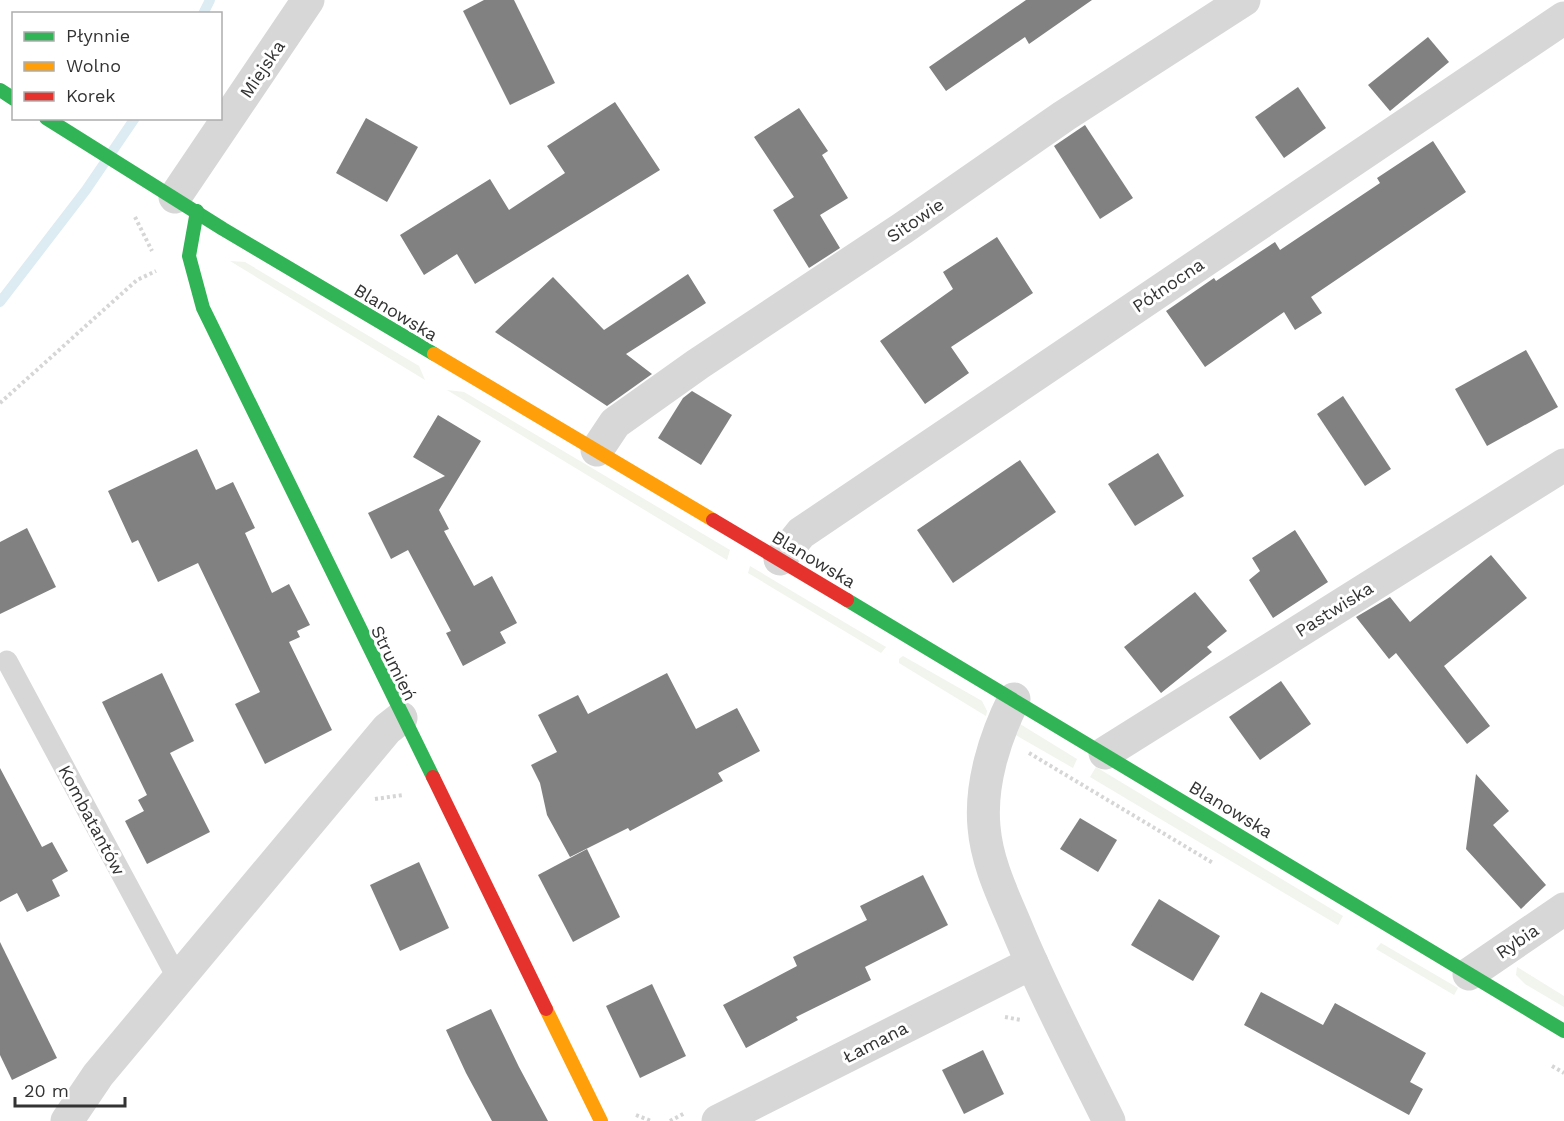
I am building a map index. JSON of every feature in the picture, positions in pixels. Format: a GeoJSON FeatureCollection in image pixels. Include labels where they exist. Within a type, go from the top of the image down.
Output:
{"type":"FeatureCollection","features":[{"type":"Feature","properties":{"kind":"street","name":"Miejska"},"geometry":{"type":"LineString","coordinates":[[186,204],[308,0]]}},
{"type":"Feature","properties":{"kind":"street","name":"Sitowie"},"geometry":{"type":"LineString","coordinates":[[597,450],[620,419],[689,370],[903,228],[1064,116],[1244,0]]}},
{"type":"Feature","properties":{"kind":"street","name":"Północna"},"geometry":{"type":"LineString","coordinates":[[780,559],[801,533],[1564,18]]}},
{"type":"Feature","properties":{"kind":"street","name":"Blanowska"},"geometry":{"type":"LineString","coordinates":[[49,120],[402,337],[780,559],[1564,1030]]}},
{"type":"Feature","properties":{"kind":"street","name":"Strumień"},"geometry":{"type":"LineString","coordinates":[[186,204],[189,256],[202,308],[401,718],[601,1121]]}},
{"type":"Feature","properties":{"kind":"street","name":"Pastwiska"},"geometry":{"type":"LineString","coordinates":[[1105,753],[1564,465]]}},
{"type":"Feature","properties":{"kind":"street"},"geometry":{"type":"LineString","coordinates":[[1014,699],[998,735],[986,790],[984,828],[998,885],[1032,963],[1109,1121]]}},
{"type":"Feature","properties":{"kind":"street"},"geometry":{"type":"LineString","coordinates":[[66,1121],[98,1075],[387,729],[401,718]]}},
{"type":"Feature","properties":{"kind":"street","name":"Rybia"},"geometry":{"type":"LineString","coordinates":[[1469,974],[1564,909]]}},
{"type":"Feature","properties":{"kind":"street","name":"Łamana"},"geometry":{"type":"LineString","coordinates":[[718,1121],[1032,963]]}},
{"type":"Feature","properties":{"kind":"lane","name":"Kombatantów"},"geometry":{"type":"LineString","coordinates":[[7,661],[178,979]]}},
{"type":"Feature","properties":{"kind":"path"},"geometry":{"type":"LineString","coordinates":[[0,403],[137,280],[189,256]]}},
{"type":"Feature","properties":{"kind":"path"},"geometry":{"type":"LineString","coordinates":[[998,735],[1214,864]]}},
{"type":"Feature","properties":{"kind":"path"},"geometry":{"type":"LineString","coordinates":[[367,800],[408,794]]}},
{"type":"Feature","properties":{"kind":"path"},"geometry":{"type":"LineString","coordinates":[[1000,1016],[1023,1021]]}},
{"type":"Feature","properties":{"kind":"path"},"geometry":{"type":"LineString","coordinates":[[1543,1061],[1564,1073]]}},
{"type":"Feature","properties":{"kind":"shaded area"},"geometry":{"type":"Polygon","coordinates":[[[230,261],[245,262],[419,366],[425,380],[230,261]]]}},
{"type":"Feature","properties":{"kind":"shaded area"},"geometry":{"type":"Polygon","coordinates":[[[447,390],[464,392],[730,550],[727,560],[447,390]]]}},
{"type":"Feature","properties":{"kind":"shaded area"},"geometry":{"type":"Polygon","coordinates":[[[750,566],[886,647],[881,653],[748,573],[750,566]]]}},
{"type":"Feature","properties":{"kind":"shaded area"},"geometry":{"type":"Polygon","coordinates":[[[903,656],[982,701],[987,711],[986,716],[899,663],[899,659],[903,656]]]}},
{"type":"Feature","properties":{"kind":"shaded area"},"geometry":{"type":"Polygon","coordinates":[[[1020,724],[1077,759],[1073,768],[1014,734],[1020,724]]]}},
{"type":"Feature","properties":{"kind":"shaded area"},"geometry":{"type":"Polygon","coordinates":[[[1096,767],[1343,916],[1338,925],[1090,777],[1096,767]]]}},
{"type":"Feature","properties":{"kind":"shaded area"},"geometry":{"type":"Polygon","coordinates":[[[1381,943],[1458,988],[1454,995],[1376,949],[1381,943]]]}},
{"type":"Feature","properties":{"kind":"shaded area"},"geometry":{"type":"Polygon","coordinates":[[[1517,967],[1564,996],[1564,1007],[1525,984],[1516,975],[1517,967]]]}},
{"type":"Feature","properties":{"kind":"building"},"geometry":{"type":"Polygon","coordinates":[[[484,0],[514,0],[555,83],[510,105],[463,11],[484,0]]]}},
{"type":"Feature","properties":{"kind":"building"},"geometry":{"type":"Polygon","coordinates":[[[1026,0],[1092,0],[1029,44],[1025,37],[946,91],[929,67],[1026,0]]]}},
{"type":"Feature","properties":{"kind":"building"},"geometry":{"type":"Polygon","coordinates":[[[1428,37],[1449,62],[1390,111],[1368,85],[1428,37]]]}},
{"type":"Feature","properties":{"kind":"building"},"geometry":{"type":"Polygon","coordinates":[[[1298,87],[1326,128],[1284,158],[1255,117],[1298,87]]]}},
{"type":"Feature","properties":{"kind":"building"},"geometry":{"type":"Polygon","coordinates":[[[615,102],[660,170],[475,284],[457,254],[424,275],[400,235],[490,179],[509,210],[565,173],[547,146],[615,102]]]}},
{"type":"Feature","properties":{"kind":"building"},"geometry":{"type":"Polygon","coordinates":[[[799,108],[828,151],[822,155],[848,198],[820,215],[840,248],[809,268],[773,210],[794,197],[754,137],[799,108]]]}},
{"type":"Feature","properties":{"kind":"building"},"geometry":{"type":"Polygon","coordinates":[[[366,118],[418,147],[387,202],[336,173],[366,118]]]}},
{"type":"Feature","properties":{"kind":"building"},"geometry":{"type":"Polygon","coordinates":[[[1085,125],[1133,198],[1100,219],[1054,146],[1085,125]]]}},
{"type":"Feature","properties":{"kind":"building"},"geometry":{"type":"Polygon","coordinates":[[[1433,141],[1466,192],[1311,297],[1322,313],[1295,330],[1284,312],[1205,367],[1166,311],[1214,278],[1216,281],[1275,242],[1280,250],[1380,183],[1377,178],[1433,141]]]}},
{"type":"Feature","properties":{"kind":"building"},"geometry":{"type":"Polygon","coordinates":[[[997,237],[1033,293],[951,347],[969,373],[925,404],[880,341],[953,289],[943,272],[997,237]]]}},
{"type":"Feature","properties":{"kind":"building"},"geometry":{"type":"Polygon","coordinates":[[[688,274],[706,303],[626,354],[652,374],[607,406],[495,332],[553,277],[604,330],[688,274]]]}},
{"type":"Feature","properties":{"kind":"building"},"geometry":{"type":"Polygon","coordinates":[[[1526,350],[1558,407],[1487,446],[1455,389],[1526,350]]]}},
{"type":"Feature","properties":{"kind":"building"},"geometry":{"type":"Polygon","coordinates":[[[692,391],[732,415],[701,465],[658,438],[683,398],[692,391]]]}},
{"type":"Feature","properties":{"kind":"building"},"geometry":{"type":"Polygon","coordinates":[[[1343,396],[1391,469],[1365,486],[1317,414],[1343,396]]]}},
{"type":"Feature","properties":{"kind":"building"},"geometry":{"type":"Polygon","coordinates":[[[438,415],[481,441],[439,510],[449,529],[444,531],[474,586],[492,576],[517,623],[500,632],[506,643],[463,666],[446,633],[451,631],[408,550],[391,559],[368,513],[445,476],[413,457],[438,415]]]}},
{"type":"Feature","properties":{"kind":"building"},"geometry":{"type":"Polygon","coordinates":[[[197,449],[216,490],[233,482],[255,528],[245,533],[272,593],[289,584],[310,625],[297,631],[300,637],[289,642],[332,730],[265,764],[235,704],[260,692],[198,563],[158,582],[138,540],[132,543],[108,491],[197,449]]]}},
{"type":"Feature","properties":{"kind":"building"},"geometry":{"type":"Polygon","coordinates":[[[1158,453],[1184,496],[1135,526],[1108,484],[1158,453]]]}},
{"type":"Feature","properties":{"kind":"building"},"geometry":{"type":"Polygon","coordinates":[[[1020,460],[1056,512],[953,583],[917,530],[1020,460]]]}},
{"type":"Feature","properties":{"kind":"building"},"geometry":{"type":"Polygon","coordinates":[[[27,528],[56,587],[0,614],[0,542],[27,528]]]}},
{"type":"Feature","properties":{"kind":"building"},"geometry":{"type":"Polygon","coordinates":[[[1295,530],[1328,582],[1273,618],[1249,580],[1260,571],[1252,558],[1295,530]]]}},
{"type":"Feature","properties":{"kind":"building"},"geometry":{"type":"Polygon","coordinates":[[[1491,555],[1527,598],[1444,666],[1490,726],[1467,744],[1396,653],[1389,659],[1356,617],[1390,597],[1410,622],[1491,555]]]}},
{"type":"Feature","properties":{"kind":"building"},"geometry":{"type":"Polygon","coordinates":[[[1195,592],[1227,631],[1207,647],[1212,652],[1161,693],[1124,647],[1195,592]]]}},
{"type":"Feature","properties":{"kind":"building"},"geometry":{"type":"Polygon","coordinates":[[[162,673],[194,741],[170,753],[210,832],[147,864],[125,821],[144,811],[138,800],[147,795],[102,702],[162,673]]]}},
{"type":"Feature","properties":{"kind":"building"},"geometry":{"type":"Polygon","coordinates":[[[667,673],[696,729],[737,708],[760,751],[718,773],[723,781],[630,831],[628,828],[570,857],[547,815],[540,783],[531,765],[557,752],[538,715],[578,695],[588,714],[667,673]]]}},
{"type":"Feature","properties":{"kind":"building"},"geometry":{"type":"Polygon","coordinates":[[[1281,681],[1311,724],[1260,760],[1229,717],[1281,681]]]}},
{"type":"Feature","properties":{"kind":"building"},"geometry":{"type":"Polygon","coordinates":[[[0,768],[42,847],[52,842],[68,871],[52,880],[60,896],[27,912],[17,893],[0,902],[0,768]]]}},
{"type":"Feature","properties":{"kind":"building"},"geometry":{"type":"Polygon","coordinates":[[[1476,774],[1509,811],[1493,825],[1546,885],[1521,909],[1466,849],[1476,774]]]}},
{"type":"Feature","properties":{"kind":"building"},"geometry":{"type":"Polygon","coordinates":[[[1080,818],[1117,840],[1098,872],[1060,849],[1080,818]]]}},
{"type":"Feature","properties":{"kind":"building"},"geometry":{"type":"Polygon","coordinates":[[[587,849],[620,917],[573,942],[538,875],[587,849]]]}},
{"type":"Feature","properties":{"kind":"building"},"geometry":{"type":"Polygon","coordinates":[[[419,862],[449,928],[400,951],[370,885],[419,862]]]}},
{"type":"Feature","properties":{"kind":"building"},"geometry":{"type":"Polygon","coordinates":[[[923,875],[948,925],[865,967],[871,980],[796,1017],[798,1020],[746,1048],[723,1005],[797,966],[793,957],[867,920],[860,906],[923,875]]]}},
{"type":"Feature","properties":{"kind":"building"},"geometry":{"type":"Polygon","coordinates":[[[1159,899],[1220,936],[1193,981],[1131,945],[1159,899]]]}},
{"type":"Feature","properties":{"kind":"building"},"geometry":{"type":"Polygon","coordinates":[[[0,942],[57,1058],[12,1080],[0,1055],[0,942]]]}},
{"type":"Feature","properties":{"kind":"building"},"geometry":{"type":"Polygon","coordinates":[[[652,984],[686,1056],[640,1078],[606,1006],[652,984]]]}},
{"type":"Feature","properties":{"kind":"building"},"geometry":{"type":"Polygon","coordinates":[[[1261,992],[1323,1025],[1335,1003],[1426,1053],[1410,1082],[1423,1089],[1409,1115],[1244,1025],[1261,992]]]}},
{"type":"Feature","properties":{"kind":"building"},"geometry":{"type":"Polygon","coordinates":[[[491,1009],[548,1121],[492,1121],[466,1073],[446,1030],[491,1009]]]}},
{"type":"Feature","properties":{"kind":"building"},"geometry":{"type":"Polygon","coordinates":[[[983,1050],[1004,1094],[964,1114],[942,1070],[983,1050]]]}},
{"type":"Feature","properties":{"kind":"waterway"},"geometry":{"type":"LineString","coordinates":[[204,12],[210,0]]}},
{"type":"Feature","properties":{"kind":"waterway"},"geometry":{"type":"LineString","coordinates":[[0,302],[86,190],[134,120]]}},
{"type":"Feature","properties":{"kind":"traffic: fast"},"geometry":{"type":"LineString","coordinates":[[0,90],[12,98]]}},
{"type":"Feature","properties":{"kind":"traffic: fast"},"geometry":{"type":"LineString","coordinates":[[49,120],[223,229],[434,354]]}},
{"type":"Feature","properties":{"kind":"traffic: fast"},"geometry":{"type":"LineString","coordinates":[[197,211],[189,256],[203,308],[433,777]]}},
{"type":"Feature","properties":{"kind":"traffic: fast"},"geometry":{"type":"LineString","coordinates":[[847,600],[1564,1031]]}},
{"type":"Feature","properties":{"kind":"traffic: slow"},"geometry":{"type":"LineString","coordinates":[[434,354],[713,520]]}},
{"type":"Feature","properties":{"kind":"traffic: slow"},"geometry":{"type":"LineString","coordinates":[[546,1009],[601,1121]]}},
{"type":"Feature","properties":{"kind":"traffic: jam"},"geometry":{"type":"LineString","coordinates":[[713,520],[847,600]]}},
{"type":"Feature","properties":{"kind":"traffic: jam"},"geometry":{"type":"LineString","coordinates":[[433,777],[546,1009]]}}]}
